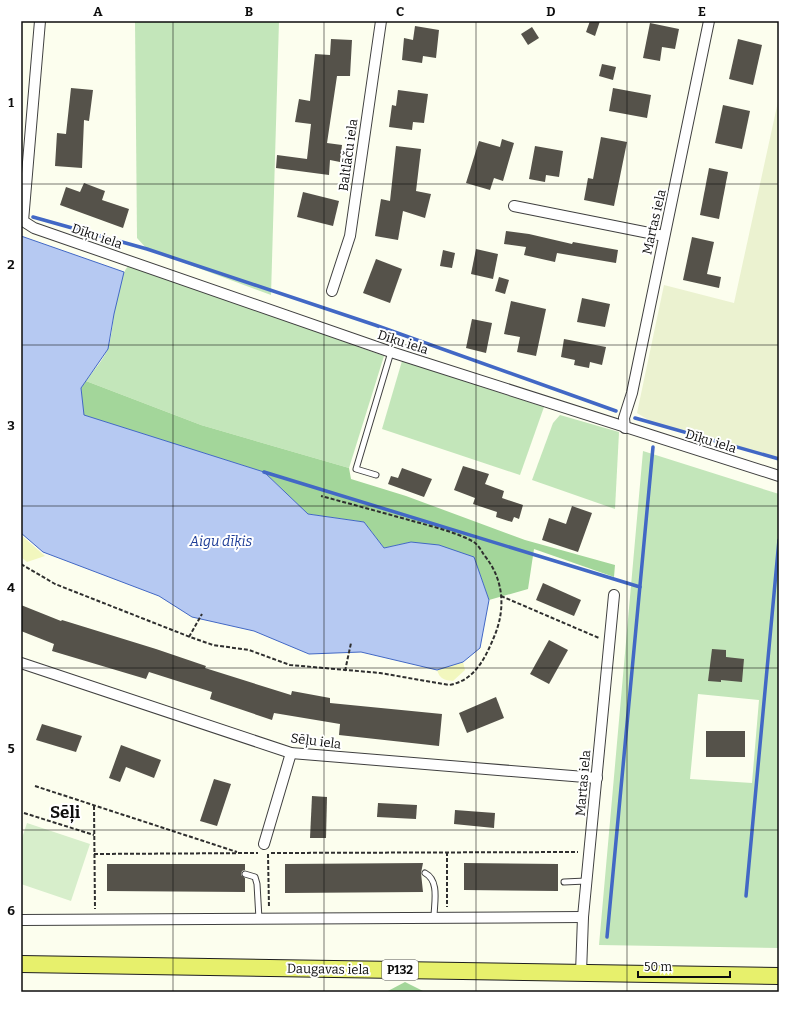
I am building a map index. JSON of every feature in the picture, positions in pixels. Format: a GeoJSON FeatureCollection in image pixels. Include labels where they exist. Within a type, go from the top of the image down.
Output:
{"type":"FeatureCollection","features":[{"type":"Feature","properties":{"kind":"main road","name":"Daugavas iela"},"geometry":{"type":"LineString","coordinates":[[21,964],[779,976]]}},
{"type":"Feature","properties":{"kind":"street","name":"Dīķu iela"},"geometry":{"type":"LineString","coordinates":[[40,21],[24,221],[34,228],[391,352],[779,476]]}},
{"type":"Feature","properties":{"kind":"street","name":"Baltlāču iela"},"geometry":{"type":"LineString","coordinates":[[332,290],[350,236],[381,21]]}},
{"type":"Feature","properties":{"kind":"street","name":"Martas iela"},"geometry":{"type":"LineString","coordinates":[[625,428],[624,418],[632,393],[708,21]]}},
{"type":"Feature","properties":{"kind":"street"},"geometry":{"type":"LineString","coordinates":[[514,206],[664,236]]}},
{"type":"Feature","properties":{"kind":"street","name":"Martas iela"},"geometry":{"type":"LineString","coordinates":[[581,973],[583,917],[597,778],[608,642],[614,595]]}},
{"type":"Feature","properties":{"kind":"street","name":"Sēļu iela"},"geometry":{"type":"LineString","coordinates":[[21,663],[291,753],[597,778]]}},
{"type":"Feature","properties":{"kind":"street"},"geometry":{"type":"LineString","coordinates":[[266,848],[291,753]]}},
{"type":"Feature","properties":{"kind":"street"},"geometry":{"type":"LineString","coordinates":[[21,920],[583,917]]}},
{"type":"Feature","properties":{"kind":"lane"},"geometry":{"type":"LineString","coordinates":[[376,475],[356,469],[391,352]]}},
{"type":"Feature","properties":{"kind":"lane"},"geometry":{"type":"LineString","coordinates":[[425,873],[431,876],[435,883],[434,918]]}},
{"type":"Feature","properties":{"kind":"lane"},"geometry":{"type":"LineString","coordinates":[[245,874],[255,877],[257,884],[259,919]]}},
{"type":"Feature","properties":{"kind":"lane"},"geometry":{"type":"LineString","coordinates":[[564,882],[587,881]]}},
{"type":"Feature","properties":{"kind":"path"},"geometry":{"type":"LineString","coordinates":[[21,564],[55,584],[189,637],[213,646],[249,650],[290,665],[345,671],[380,672],[448,685],[456,684],[474,672],[486,656],[496,631],[502,609],[502,596],[493,566],[474,542],[437,528],[321,496]]}},
{"type":"Feature","properties":{"kind":"path"},"geometry":{"type":"LineString","coordinates":[[502,596],[608,642]]}},
{"type":"Feature","properties":{"kind":"path"},"geometry":{"type":"LineString","coordinates":[[189,637],[202,614]]}},
{"type":"Feature","properties":{"kind":"path"},"geometry":{"type":"LineString","coordinates":[[345,671],[351,643]]}},
{"type":"Feature","properties":{"kind":"path"},"geometry":{"type":"LineString","coordinates":[[35,786],[239,853]]}},
{"type":"Feature","properties":{"kind":"path"},"geometry":{"type":"LineString","coordinates":[[94,806],[95,910]]}},
{"type":"Feature","properties":{"kind":"path"},"geometry":{"type":"LineString","coordinates":[[24,813],[94,835]]}},
{"type":"Feature","properties":{"kind":"path"},"geometry":{"type":"LineString","coordinates":[[266,848],[269,909]]}},
{"type":"Feature","properties":{"kind":"path"},"geometry":{"type":"LineString","coordinates":[[94,854],[239,853],[266,848],[447,852],[590,852]]}},
{"type":"Feature","properties":{"kind":"path"},"geometry":{"type":"LineString","coordinates":[[447,852],[447,908]]}},
{"type":"Feature","properties":{"kind":"shaded area"},"geometry":{"type":"Polygon","coordinates":[[[135,21],[279,21],[271,295],[147,249],[137,238],[135,21]]]}},
{"type":"Feature","properties":{"kind":"shaded area"},"geometry":{"type":"Polygon","coordinates":[[[779,97],[779,459],[655,424],[637,413],[664,285],[734,303],[779,97]]]}},
{"type":"Feature","properties":{"kind":"shaded area"},"geometry":{"type":"Polygon","coordinates":[[[129,265],[384,356],[349,468],[201,425],[86,381],[101,361],[108,348],[111,339],[117,294],[124,273],[129,265]]]}},
{"type":"Feature","properties":{"kind":"shaded area"},"geometry":{"type":"Polygon","coordinates":[[[402,361],[544,407],[520,475],[382,429],[402,361]]]}},
{"type":"Feature","properties":{"kind":"shaded area"},"geometry":{"type":"Polygon","coordinates":[[[86,381],[201,425],[349,468],[351,479],[406,496],[525,540],[615,565],[614,577],[534,549],[528,589],[489,600],[474,557],[411,542],[384,548],[364,522],[308,514],[264,472],[83,415],[81,388],[86,381]]]}},
{"type":"Feature","properties":{"kind":"shaded area"},"geometry":{"type":"Polygon","coordinates":[[[560,415],[619,432],[615,509],[532,480],[553,423],[560,415]]]}},
{"type":"Feature","properties":{"kind":"shaded area"},"geometry":{"type":"Polygon","coordinates":[[[643,451],[779,494],[779,948],[599,945],[643,451]],[[698,694],[690,779],[752,783],[759,700],[698,694]]]}},
{"type":"Feature","properties":{"kind":"shaded area"},"geometry":{"type":"Polygon","coordinates":[[[27,823],[90,844],[71,901],[21,884],[21,841],[27,823]]]}},
{"type":"Feature","properties":{"kind":"shaded area"},"geometry":{"type":"Polygon","coordinates":[[[405,982],[425,992],[386,992],[405,982]]]}},
{"type":"Feature","properties":{"kind":"sand"},"geometry":{"type":"Polygon","coordinates":[[[21,535],[45,556],[27,562],[21,557],[21,535]]]}},
{"type":"Feature","properties":{"kind":"sand"},"geometry":{"type":"Polygon","coordinates":[[[463,662],[465,670],[453,681],[443,678],[437,670],[463,662]]]}},
{"type":"Feature","properties":{"kind":"water","name":"Aigu dīķis"},"geometry":{"type":"Polygon","coordinates":[[[21,236],[124,272],[114,314],[108,349],[81,388],[84,415],[264,472],[308,514],[364,522],[384,548],[411,542],[439,545],[474,557],[489,600],[480,648],[463,662],[437,670],[361,652],[309,654],[254,631],[192,617],[159,596],[43,552],[21,533],[21,236]]]}},
{"type":"Feature","properties":{"kind":"building"},"geometry":{"type":"Polygon","coordinates":[[[590,21],[600,21],[595,36],[586,32],[590,21]]]}},
{"type":"Feature","properties":{"kind":"building"},"geometry":{"type":"Polygon","coordinates":[[[650,23],[679,29],[675,49],[662,47],[660,61],[643,58],[650,23]]]}},
{"type":"Feature","properties":{"kind":"building"},"geometry":{"type":"Polygon","coordinates":[[[415,26],[439,30],[436,58],[423,56],[422,63],[402,60],[404,38],[413,40],[415,26]]]}},
{"type":"Feature","properties":{"kind":"building"},"geometry":{"type":"Polygon","coordinates":[[[532,27],[539,38],[528,45],[521,34],[532,27]]]}},
{"type":"Feature","properties":{"kind":"building"},"geometry":{"type":"Polygon","coordinates":[[[331,39],[352,40],[350,76],[337,76],[327,143],[342,145],[340,162],[330,160],[329,175],[276,168],[277,155],[307,159],[311,124],[295,122],[299,99],[310,101],[315,54],[330,55],[331,39]]]}},
{"type":"Feature","properties":{"kind":"building"},"geometry":{"type":"Polygon","coordinates":[[[738,39],[762,45],[753,85],[729,79],[738,39]]]}},
{"type":"Feature","properties":{"kind":"building"},"geometry":{"type":"Polygon","coordinates":[[[602,64],[616,67],[613,80],[599,76],[602,64]]]}},
{"type":"Feature","properties":{"kind":"building"},"geometry":{"type":"Polygon","coordinates":[[[71,88],[93,90],[89,121],[84,120],[82,168],[55,166],[57,133],[66,134],[71,88]]]}},
{"type":"Feature","properties":{"kind":"building"},"geometry":{"type":"Polygon","coordinates":[[[613,88],[651,95],[647,118],[609,111],[613,88]]]}},
{"type":"Feature","properties":{"kind":"building"},"geometry":{"type":"Polygon","coordinates":[[[398,90],[428,94],[424,123],[413,122],[412,130],[389,127],[392,105],[396,106],[398,90]]]}},
{"type":"Feature","properties":{"kind":"building"},"geometry":{"type":"Polygon","coordinates":[[[723,105],[750,111],[742,149],[715,143],[723,105]]]}},
{"type":"Feature","properties":{"kind":"building"},"geometry":{"type":"Polygon","coordinates":[[[601,137],[627,142],[614,206],[584,200],[588,178],[593,179],[601,137]]]}},
{"type":"Feature","properties":{"kind":"building"},"geometry":{"type":"Polygon","coordinates":[[[502,139],[514,143],[503,181],[494,178],[490,190],[466,183],[479,141],[500,147],[502,139]]]}},
{"type":"Feature","properties":{"kind":"building"},"geometry":{"type":"Polygon","coordinates":[[[396,146],[421,149],[416,191],[431,194],[425,218],[403,211],[398,240],[375,236],[381,199],[390,201],[396,146]]]}},
{"type":"Feature","properties":{"kind":"building"},"geometry":{"type":"Polygon","coordinates":[[[535,146],[563,151],[559,177],[546,175],[545,182],[529,179],[535,146]]]}},
{"type":"Feature","properties":{"kind":"building"},"geometry":{"type":"Polygon","coordinates":[[[709,168],[728,172],[719,219],[700,215],[709,168]]]}},
{"type":"Feature","properties":{"kind":"building"},"geometry":{"type":"Polygon","coordinates":[[[84,183],[105,191],[102,200],[129,209],[123,228],[60,205],[66,187],[80,192],[84,183]]]}},
{"type":"Feature","properties":{"kind":"building"},"geometry":{"type":"Polygon","coordinates":[[[303,192],[339,201],[333,226],[297,217],[303,192]]]}},
{"type":"Feature","properties":{"kind":"building"},"geometry":{"type":"Polygon","coordinates":[[[506,231],[529,234],[572,244],[573,242],[618,250],[616,263],[557,253],[555,262],[524,255],[526,247],[504,244],[506,231]]]}},
{"type":"Feature","properties":{"kind":"building"},"geometry":{"type":"Polygon","coordinates":[[[692,237],[714,242],[707,274],[721,277],[719,288],[683,280],[692,237]]]}},
{"type":"Feature","properties":{"kind":"building"},"geometry":{"type":"Polygon","coordinates":[[[476,249],[498,254],[493,279],[471,274],[476,249]]]}},
{"type":"Feature","properties":{"kind":"building"},"geometry":{"type":"Polygon","coordinates":[[[443,250],[455,253],[452,268],[440,266],[443,250]]]}},
{"type":"Feature","properties":{"kind":"building"},"geometry":{"type":"Polygon","coordinates":[[[376,259],[402,269],[390,303],[363,293],[376,259]]]}},
{"type":"Feature","properties":{"kind":"building"},"geometry":{"type":"Polygon","coordinates":[[[499,277],[509,280],[505,294],[495,291],[499,277]]]}},
{"type":"Feature","properties":{"kind":"building"},"geometry":{"type":"Polygon","coordinates":[[[582,298],[610,304],[605,327],[577,322],[582,298]]]}},
{"type":"Feature","properties":{"kind":"building"},"geometry":{"type":"Polygon","coordinates":[[[511,301],[546,309],[536,356],[517,352],[520,337],[504,334],[511,301]]]}},
{"type":"Feature","properties":{"kind":"building"},"geometry":{"type":"Polygon","coordinates":[[[472,319],[492,323],[486,353],[466,348],[472,319]]]}},
{"type":"Feature","properties":{"kind":"building"},"geometry":{"type":"Polygon","coordinates":[[[564,339],[606,347],[602,365],[590,362],[589,368],[574,365],[575,360],[561,357],[564,339]]]}},
{"type":"Feature","properties":{"kind":"building"},"geometry":{"type":"Polygon","coordinates":[[[463,466],[489,474],[485,484],[504,491],[502,498],[523,505],[519,519],[514,517],[512,522],[496,517],[497,512],[473,504],[475,498],[454,490],[463,466]]]}},
{"type":"Feature","properties":{"kind":"building"},"geometry":{"type":"Polygon","coordinates":[[[402,468],[432,479],[424,497],[388,484],[391,476],[398,478],[402,468]]]}},
{"type":"Feature","properties":{"kind":"building"},"geometry":{"type":"Polygon","coordinates":[[[572,506],[592,513],[578,552],[542,540],[549,518],[566,524],[572,506]]]}},
{"type":"Feature","properties":{"kind":"building"},"geometry":{"type":"Polygon","coordinates":[[[543,583],[581,600],[574,616],[536,600],[543,583]]]}},
{"type":"Feature","properties":{"kind":"building"},"geometry":{"type":"Polygon","coordinates":[[[21,605],[61,621],[62,620],[156,649],[206,666],[205,668],[291,695],[292,691],[330,698],[330,703],[442,714],[439,746],[339,735],[340,724],[274,713],[272,720],[210,699],[212,692],[149,672],[146,679],[52,651],[54,644],[21,631],[21,605]]]}},
{"type":"Feature","properties":{"kind":"building"},"geometry":{"type":"Polygon","coordinates":[[[549,640],[568,650],[549,684],[530,674],[549,640]]]}},
{"type":"Feature","properties":{"kind":"building"},"geometry":{"type":"Polygon","coordinates":[[[712,649],[726,650],[726,657],[744,659],[742,682],[721,680],[721,682],[708,681],[712,649]]]}},
{"type":"Feature","properties":{"kind":"building"},"geometry":{"type":"Polygon","coordinates":[[[496,697],[504,718],[467,733],[459,713],[496,697]]]}},
{"type":"Feature","properties":{"kind":"building"},"geometry":{"type":"Polygon","coordinates":[[[42,724],[82,736],[76,752],[36,740],[42,724]]]}},
{"type":"Feature","properties":{"kind":"building"},"geometry":{"type":"Polygon","coordinates":[[[706,731],[745,731],[745,757],[706,757],[706,731]]]}},
{"type":"Feature","properties":{"kind":"building"},"geometry":{"type":"Polygon","coordinates":[[[121,745],[161,760],[154,778],[126,767],[120,782],[109,778],[121,745]]]}},
{"type":"Feature","properties":{"kind":"building"},"geometry":{"type":"Polygon","coordinates":[[[214,779],[231,784],[217,826],[200,821],[214,779]]]}},
{"type":"Feature","properties":{"kind":"building"},"geometry":{"type":"Polygon","coordinates":[[[312,796],[327,797],[326,838],[310,838],[312,796]]]}},
{"type":"Feature","properties":{"kind":"building"},"geometry":{"type":"Polygon","coordinates":[[[378,803],[417,805],[416,819],[377,817],[378,803]]]}},
{"type":"Feature","properties":{"kind":"building"},"geometry":{"type":"Polygon","coordinates":[[[455,810],[495,813],[494,828],[454,824],[455,810]]]}},
{"type":"Feature","properties":{"kind":"building"},"geometry":{"type":"Polygon","coordinates":[[[423,863],[421,873],[423,892],[285,893],[285,864],[423,863]]]}},
{"type":"Feature","properties":{"kind":"building"},"geometry":{"type":"Polygon","coordinates":[[[464,863],[558,864],[558,891],[464,890],[464,863]]]}},
{"type":"Feature","properties":{"kind":"building"},"geometry":{"type":"Polygon","coordinates":[[[107,864],[245,864],[245,870],[242,871],[241,875],[245,878],[245,892],[107,891],[107,864]]]}},
{"type":"Feature","properties":{"kind":"waterway"},"geometry":{"type":"LineString","coordinates":[[33,217],[147,249],[375,325],[616,411]]}},
{"type":"Feature","properties":{"kind":"waterway"},"geometry":{"type":"LineString","coordinates":[[635,418],[779,459]]}},
{"type":"Feature","properties":{"kind":"waterway"},"geometry":{"type":"LineString","coordinates":[[607,937],[653,447]]}},
{"type":"Feature","properties":{"kind":"waterway"},"geometry":{"type":"LineString","coordinates":[[264,472],[640,587]]}},
{"type":"Feature","properties":{"kind":"waterway"},"geometry":{"type":"LineString","coordinates":[[746,896],[779,540]]}},
{"type":"Feature","properties":{"kind":"district","name":"Sēļi"},"geometry":{"type":"Point","coordinates":[65,812]}}]}
